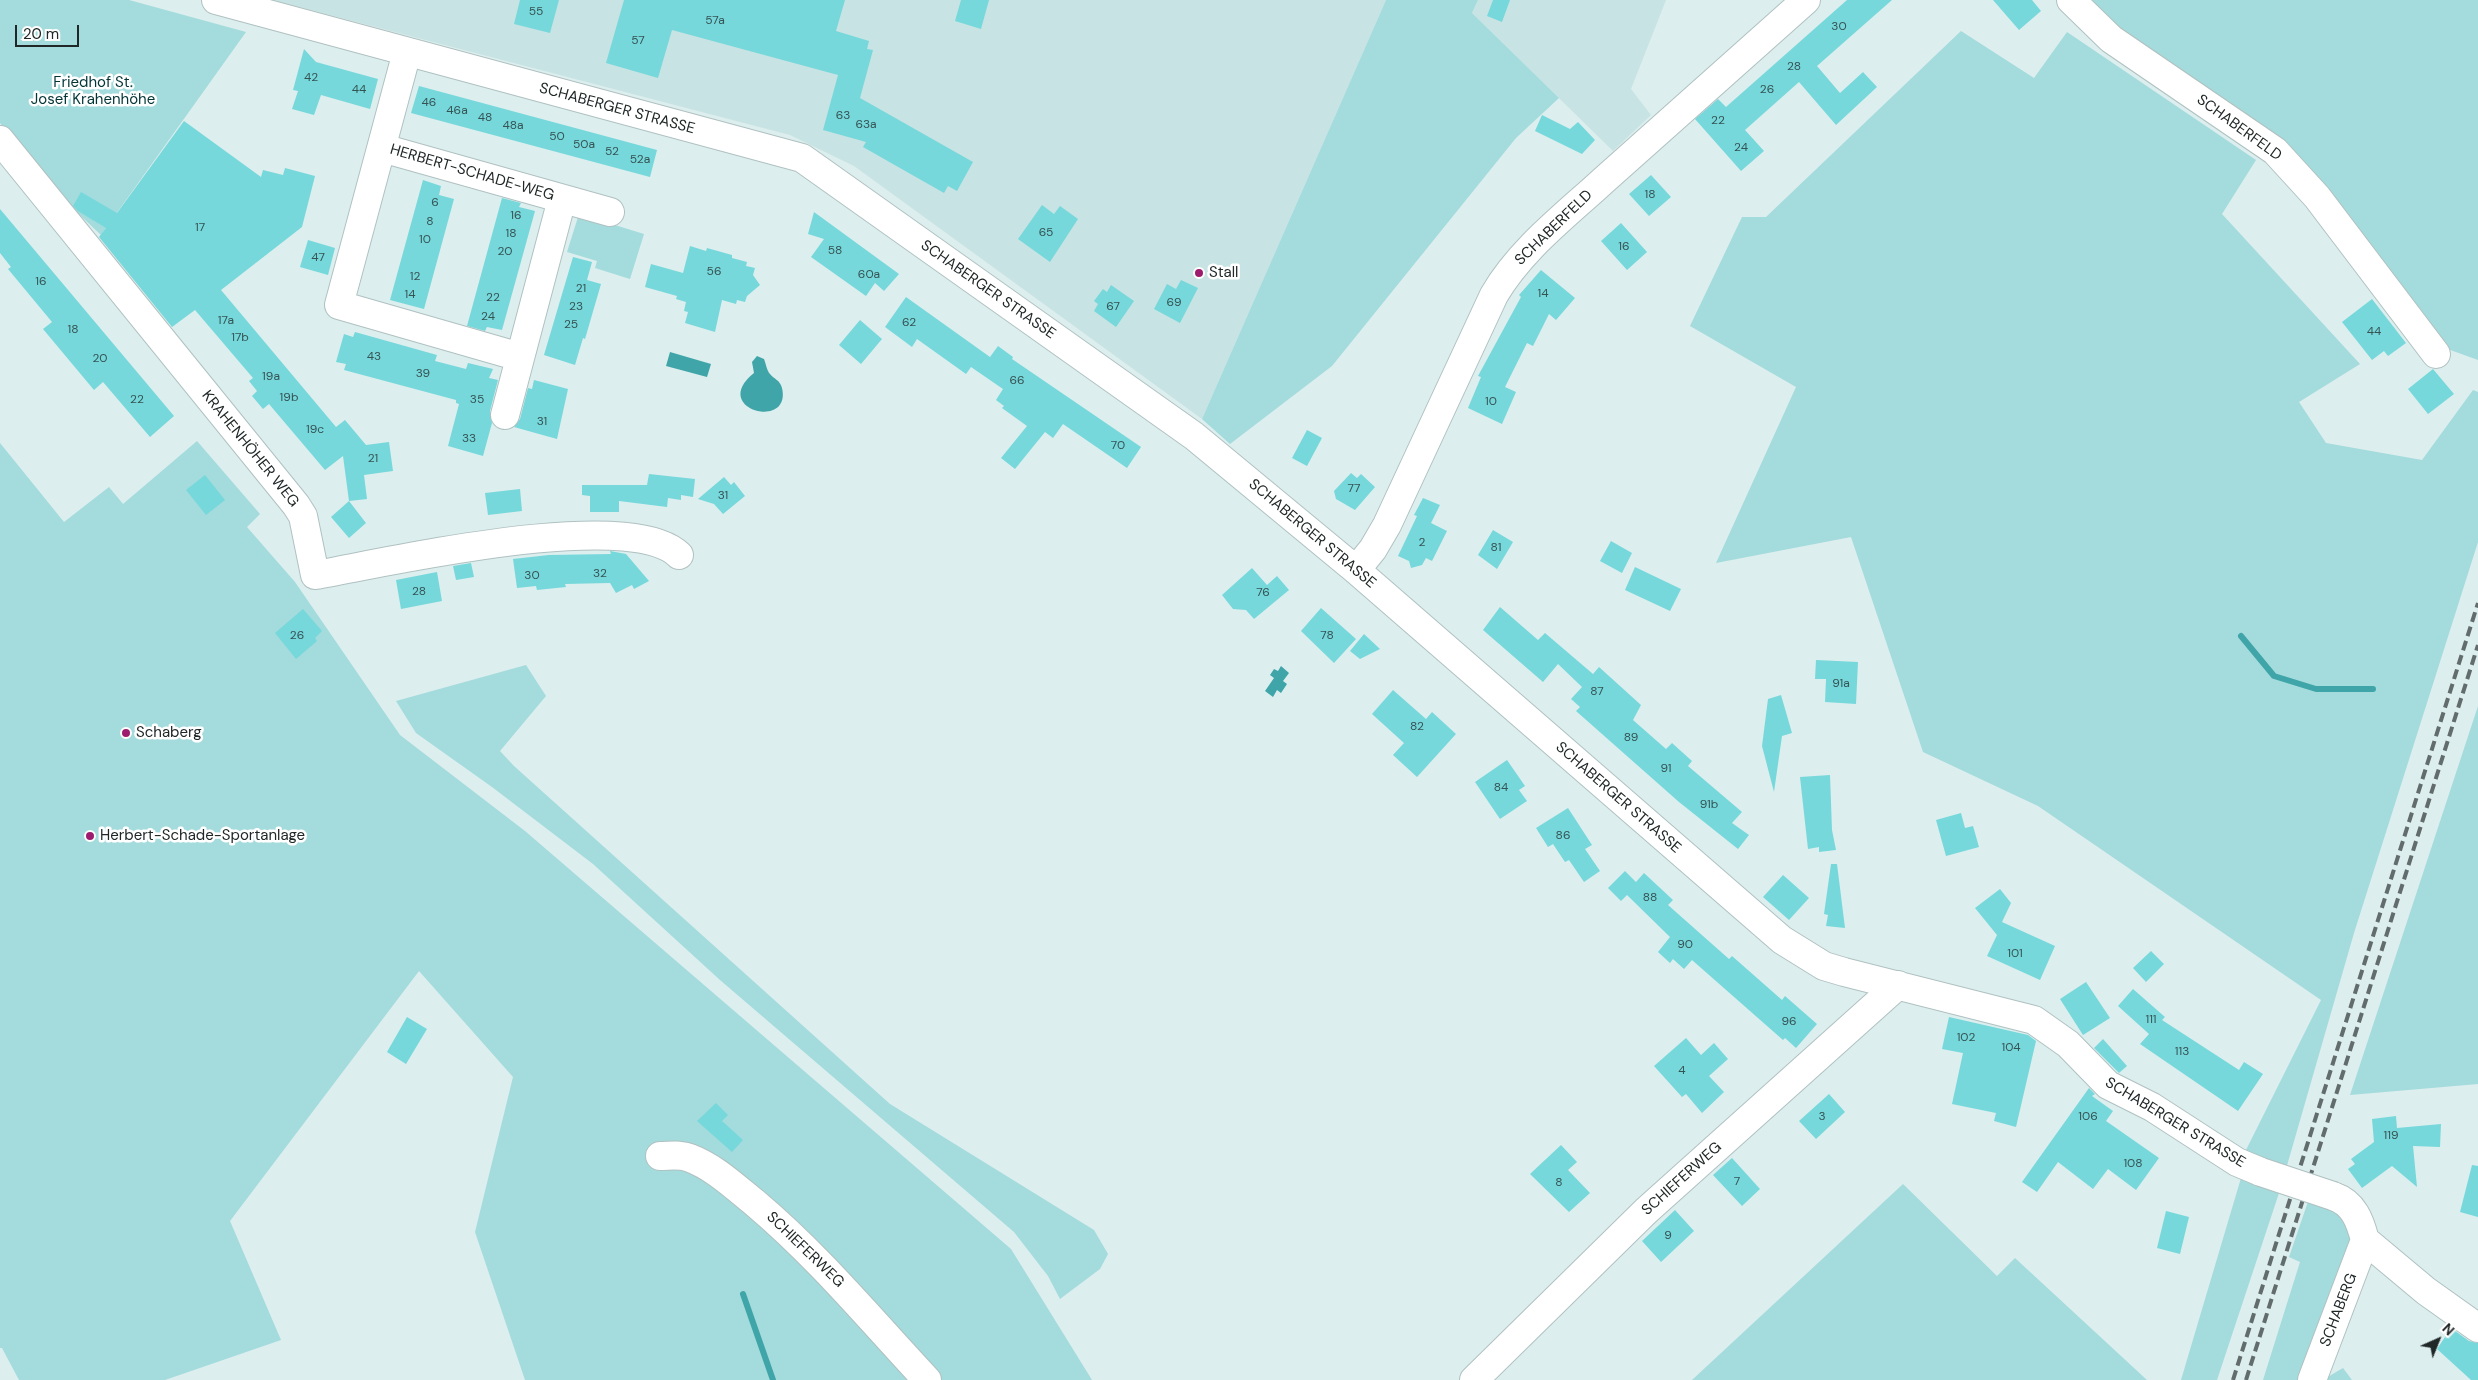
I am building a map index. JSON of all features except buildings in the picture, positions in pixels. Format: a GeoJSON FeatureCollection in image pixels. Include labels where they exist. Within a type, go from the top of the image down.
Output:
{"type":"FeatureCollection","features":[{"type":"Feature","properties":{"kind":"street","name":"SCHABERGER STRASSE"},"geometry":{"type":"LineString","coordinates":[[216,0],[802,158],[1194,436],[1356,570],[1782,940],[1824,966],[2040,1023],[2068,1044],[2108,1085],[2152,1107],[2249,1167],[2333,1196],[2351,1207],[2360,1221],[2365,1240]]}},
{"type":"Feature","properties":{"kind":"street","name":"SCHABERFELD"},"geometry":{"type":"LineString","coordinates":[[1356,570],[1373,549],[1387,525],[1494,295],[1512,267],[1631,156],[1806,0]]}},
{"type":"Feature","properties":{"kind":"street","name":"SCHABERFELD"},"geometry":{"type":"LineString","coordinates":[[2076,6],[2117,43],[2275,151],[2316,197],[2436,354]]}},
{"type":"Feature","properties":{"kind":"street","name":"HERBERT-SCHADE-WEG"},"geometry":{"type":"LineString","coordinates":[[408,52],[339,306],[520,357]]}},
{"type":"Feature","properties":{"kind":"street","name":"KRAHENHÖHER WEG"},"geometry":{"type":"LineString","coordinates":[[0,140],[296,505],[303,516],[316,575],[486,545],[587,536],[632,537],[650,540],[666,545],[679,555]]}},
{"type":"Feature","properties":{"kind":"street","name":"HERBERT-SCHADE-WEG"},"geometry":{"type":"LineString","coordinates":[[382,148],[610,212]]}},
{"type":"Feature","properties":{"kind":"street","name":"HERBERT-SCHADE-WEG"},"geometry":{"type":"LineString","coordinates":[[505,415],[562,199]]}},
{"type":"Feature","properties":{"kind":"street","name":"SCHIEFERWEG"},"geometry":{"type":"LineString","coordinates":[[1474,1380],[1646,1212],[1898,985]]}},
{"type":"Feature","properties":{"kind":"street","name":"SCHIEFERWEG"},"geometry":{"type":"LineString","coordinates":[[660,1156],[681,1156],[692,1159],[713,1170],[746,1196],[832,1274],[926,1380]]}},
{"type":"Feature","properties":{"kind":"street"},"geometry":{"type":"LineString","coordinates":[[2365,1240],[2426,1291],[2478,1328]]}},
{"type":"Feature","properties":{"kind":"street","name":"SCHABERG"},"geometry":{"type":"LineString","coordinates":[[2312,1380],[2365,1240]]}},
{"type":"Feature","properties":{"kind":"shaded area"},"geometry":{"type":"Polygon","coordinates":[[[272,0],[1386,0],[1202,419],[854,166],[790,135],[272,0]]]}},
{"type":"Feature","properties":{"kind":"shaded area"},"geometry":{"type":"Polygon","coordinates":[[[1478,0],[1666,0],[1631,89],[1651,115],[1613,151],[1472,13],[1478,0]]]}},
{"type":"Feature","properties":{"kind":"shaded area"},"geometry":{"type":"Polygon","coordinates":[[[670,352],[711,364],[707,377],[666,366],[670,352]]]}},
{"type":"Feature","properties":{"kind":"shaded area"},"geometry":{"type":"Polygon","coordinates":[[[757,356],[764,359],[769,373],[778,381],[782,388],[782,401],[776,409],[766,412],[755,410],[746,405],[741,397],[743,386],[754,373],[752,362],[757,356]]]}},
{"type":"Feature","properties":{"kind":"shaded area"},"geometry":{"type":"Polygon","coordinates":[[[1281,666],[1289,673],[1283,681],[1287,684],[1281,693],[1277,690],[1273,697],[1265,691],[1274,678],[1270,675],[1274,669],[1278,671],[1281,666]]]}},
{"type":"Feature","properties":{"kind":"green space","name":"Friedhof St. Josef Krahenhöhe"},"geometry":{"type":"Polygon","coordinates":[[[0,0],[129,0],[246,32],[101,235],[66,202],[0,123],[0,0]]]}},
{"type":"Feature","properties":{"kind":"green space"},"geometry":{"type":"Polygon","coordinates":[[[1386,0],[1478,0],[1472,13],[1559,98],[1516,138],[1332,366],[1230,444],[1202,419],[1386,0]]]}},
{"type":"Feature","properties":{"kind":"green space"},"geometry":{"type":"Polygon","coordinates":[[[2089,0],[2478,0],[2478,360],[2442,347],[2286,147],[2118,35],[2089,0]]]}},
{"type":"Feature","properties":{"kind":"green space"},"geometry":{"type":"Polygon","coordinates":[[[1961,31],[2034,78],[2067,32],[2256,160],[2222,214],[2360,364],[2299,402],[2326,443],[2422,460],[2473,390],[2478,392],[2478,542],[2354,933],[2286,1169],[2244,1154],[2321,1000],[2038,806],[1923,752],[1851,537],[1716,563],[1796,387],[1690,326],[1742,217],[1766,217],[1961,31]]]}},
{"type":"Feature","properties":{"kind":"green space"},"geometry":{"type":"Polygon","coordinates":[[[579,214],[644,234],[630,279],[595,268],[597,261],[567,252],[579,214]]]}},
{"type":"Feature","properties":{"kind":"green space"},"geometry":{"type":"Polygon","coordinates":[[[197,441],[260,514],[247,527],[295,582],[400,735],[525,831],[1011,1249],[1092,1380],[525,1380],[475,1232],[513,1077],[419,971],[230,1221],[281,1340],[165,1380],[19,1380],[2,1348],[0,1348],[0,443],[64,522],[109,487],[123,504],[197,441]]]}},
{"type":"Feature","properties":{"kind":"green space"},"geometry":{"type":"Polygon","coordinates":[[[526,665],[546,696],[500,751],[514,766],[890,1104],[1094,1230],[1108,1254],[1100,1269],[1060,1299],[1048,1276],[1014,1232],[720,980],[593,864],[492,787],[416,733],[396,701],[526,665]]]}},
{"type":"Feature","properties":{"kind":"green space"},"geometry":{"type":"Polygon","coordinates":[[[2478,706],[2478,1084],[2350,1095],[2478,706]]]}},
{"type":"Feature","properties":{"kind":"green space"},"geometry":{"type":"Polygon","coordinates":[[[2241,1178],[2281,1187],[2217,1380],[2181,1380],[2241,1178]]]}},
{"type":"Feature","properties":{"kind":"green space"},"geometry":{"type":"Polygon","coordinates":[[[1903,1184],[1997,1276],[2015,1258],[2147,1380],[1692,1380],[1903,1184]]]}},
{"type":"Feature","properties":{"kind":"green space"},"geometry":{"type":"Polygon","coordinates":[[[2311,1193],[2331,1201],[2355,1232],[2300,1380],[2263,1380],[2300,1262],[2289,1257],[2311,1193]]]}},
{"type":"Feature","properties":{"kind":"green space"},"geometry":{"type":"Polygon","coordinates":[[[2343,1368],[2352,1380],[2325,1380],[2326,1378],[2343,1368]]]}},
{"type":"Feature","properties":{"kind":"waterway"},"geometry":{"type":"LineString","coordinates":[[2241,636],[2274,676],[2316,689],[2373,689]]}},
{"type":"Feature","properties":{"kind":"waterway"},"geometry":{"type":"LineString","coordinates":[[743,1294],[773,1380]]}},
{"type":"Feature","properties":{"kind":"railway"},"geometry":{"type":"LineString","coordinates":[[2233,1380],[2478,603]]}},
{"type":"Feature","properties":{"kind":"railway"},"geometry":{"type":"LineString","coordinates":[[2246,1380],[2478,645]]}},
{"type":"Feature","properties":{"kind":"place","name":"Stall"},"geometry":{"type":"Point","coordinates":[1199,273]}},
{"type":"Feature","properties":{"kind":"place","name":"Schaberg"},"geometry":{"type":"Point","coordinates":[126,733]}},
{"type":"Feature","properties":{"kind":"place","name":"Herbert-Schade-Sportanlage"},"geometry":{"type":"Point","coordinates":[90,836]}}]}
